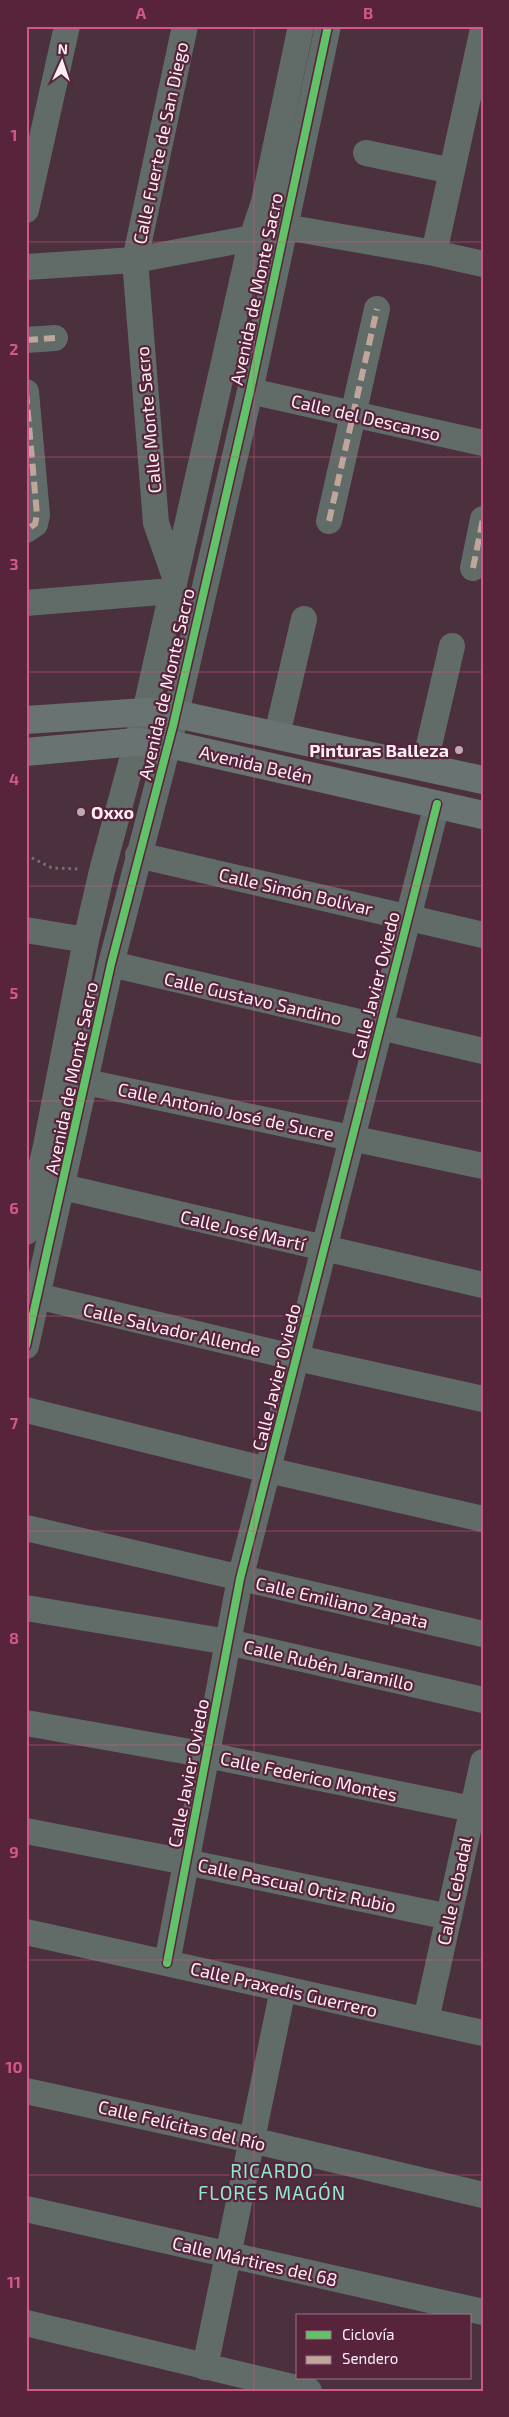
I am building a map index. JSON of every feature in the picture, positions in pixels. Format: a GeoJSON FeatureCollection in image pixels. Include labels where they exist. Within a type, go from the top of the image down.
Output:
{"type":"FeatureCollection","features":[{"type":"Feature","properties":{"kind":"main road","name":"Avenida Belén"},"geometry":{"type":"LineString","coordinates":[[26,720],[277,736],[483,780]]}},
{"type":"Feature","properties":{"kind":"main road","name":"Avenida Belén"},"geometry":{"type":"LineString","coordinates":[[26,752],[140,728]]}},
{"type":"Feature","properties":{"kind":"main road","name":"Avenida Belén"},"geometry":{"type":"LineString","coordinates":[[172,730],[437,804],[483,814]]}},
{"type":"Feature","properties":{"kind":"street"},"geometry":{"type":"LineString","coordinates":[[26,210],[67,26]]}},
{"type":"Feature","properties":{"kind":"street","name":"Calle Fuerte de San Diego"},"geometry":{"type":"LineString","coordinates":[[135,260],[185,26]]}},
{"type":"Feature","properties":{"kind":"street","name":"Avenida de Monte Sacro"},"geometry":{"type":"LineString","coordinates":[[26,1232],[46,1146],[86,940],[102,870],[140,728],[252,238],[264,202],[301,26]]}},
{"type":"Feature","properties":{"kind":"street","name":"Avenida de Monte Sacro"},"geometry":{"type":"LineString","coordinates":[[26,1346],[63,1187],[111,964],[172,730],[250,391],[328,26]]}},
{"type":"Feature","properties":{"kind":"street"},"geometry":{"type":"LineString","coordinates":[[434,253],[483,29]]}},
{"type":"Feature","properties":{"kind":"street"},"geometry":{"type":"LineString","coordinates":[[366,153],[452,171]]}},
{"type":"Feature","properties":{"kind":"street"},"geometry":{"type":"LineString","coordinates":[[26,267],[135,260],[252,238],[285,227],[434,253],[483,264]]}},
{"type":"Feature","properties":{"kind":"street","name":"Calle Monte Sacro"},"geometry":{"type":"LineString","coordinates":[[135,260],[156,523],[173,584]]}},
{"type":"Feature","properties":{"kind":"street"},"geometry":{"type":"LineString","coordinates":[[329,521],[378,309]]}},
{"type":"Feature","properties":{"kind":"street"},"geometry":{"type":"LineString","coordinates":[[26,340],[55,338]]}},
{"type":"Feature","properties":{"kind":"street","name":"Calle del Descanso"},"geometry":{"type":"LineString","coordinates":[[250,391],[483,443]]}},
{"type":"Feature","properties":{"kind":"street"},"geometry":{"type":"LineString","coordinates":[[26,392],[37,515],[35,524],[26,530]]}},
{"type":"Feature","properties":{"kind":"street"},"geometry":{"type":"LineString","coordinates":[[473,568],[483,519]]}},
{"type":"Feature","properties":{"kind":"street"},"geometry":{"type":"LineString","coordinates":[[26,603],[173,584]]}},
{"type":"Feature","properties":{"kind":"street"},"geometry":{"type":"LineString","coordinates":[[277,736],[304,619]]}},
{"type":"Feature","properties":{"kind":"street"},"geometry":{"type":"LineString","coordinates":[[424,767],[452,646]]}},
{"type":"Feature","properties":{"kind":"street"},"geometry":{"type":"LineString","coordinates":[[26,732],[140,728]]}},
{"type":"Feature","properties":{"kind":"street"},"geometry":{"type":"LineString","coordinates":[[26,739],[140,728]]}},
{"type":"Feature","properties":{"kind":"street"},"geometry":{"type":"LineString","coordinates":[[172,730],[483,792]]}},
{"type":"Feature","properties":{"kind":"street"},"geometry":{"type":"LineString","coordinates":[[172,730],[483,804]]}},
{"type":"Feature","properties":{"kind":"street","name":"Calle Javier Oviedo"},"geometry":{"type":"LineString","coordinates":[[167,1963],[240,1579],[437,804]]}},
{"type":"Feature","properties":{"kind":"street","name":"Calle Simón Bolívar"},"geometry":{"type":"LineString","coordinates":[[138,855],[483,934]]}},
{"type":"Feature","properties":{"kind":"street"},"geometry":{"type":"LineString","coordinates":[[26,930],[86,940]]}},
{"type":"Feature","properties":{"kind":"street","name":"Calle Gustavo Sandino"},"geometry":{"type":"LineString","coordinates":[[111,964],[483,1051]]}},
{"type":"Feature","properties":{"kind":"street","name":"Calle Antonio José de Sucre"},"geometry":{"type":"LineString","coordinates":[[86,1082],[483,1166]]}},
{"type":"Feature","properties":{"kind":"street","name":"Calle José Martí"},"geometry":{"type":"LineString","coordinates":[[63,1187],[483,1286]]}},
{"type":"Feature","properties":{"kind":"street","name":"Calle Salvador Allende"},"geometry":{"type":"LineString","coordinates":[[37,1296],[296,1358],[483,1399]]}},
{"type":"Feature","properties":{"kind":"street"},"geometry":{"type":"LineString","coordinates":[[26,1410],[268,1470],[483,1519]]}},
{"type":"Feature","properties":{"kind":"street","name":"Calle Emiliano Zapata"},"geometry":{"type":"LineString","coordinates":[[26,1528],[483,1634]]}},
{"type":"Feature","properties":{"kind":"street","name":"Calle Rubén Jaramillo"},"geometry":{"type":"LineString","coordinates":[[26,1608],[228,1642],[483,1700]]}},
{"type":"Feature","properties":{"kind":"street","name":"Calle Federico Montes"},"geometry":{"type":"LineString","coordinates":[[26,1723],[207,1755],[472,1809]]}},
{"type":"Feature","properties":{"kind":"street","name":"Calle Cebadal"},"geometry":{"type":"LineString","coordinates":[[426,2020],[483,1762]]}},
{"type":"Feature","properties":{"kind":"street","name":"Calle Pascual Ortiz Rubio"},"geometry":{"type":"LineString","coordinates":[[26,1831],[449,1917]]}},
{"type":"Feature","properties":{"kind":"street","name":"Calle Praxedis Guerrero"},"geometry":{"type":"LineString","coordinates":[[26,1932],[483,2033]]}},
{"type":"Feature","properties":{"kind":"street"},"geometry":{"type":"LineString","coordinates":[[205,2366],[283,1989]]}},
{"type":"Feature","properties":{"kind":"street","name":"Calle Felícitas del Río"},"geometry":{"type":"LineString","coordinates":[[26,2091],[251,2140],[483,2195]]}},
{"type":"Feature","properties":{"kind":"street","name":"Calle Mártires del 68"},"geometry":{"type":"LineString","coordinates":[[26,2209],[483,2312]]}},
{"type":"Feature","properties":{"kind":"street"},"geometry":{"type":"LineString","coordinates":[[26,2323],[309,2391]]}},
{"type":"Feature","properties":{"kind":"path"},"geometry":{"type":"LineString","coordinates":[[26,855],[52,868],[102,870]]}},
{"type":"Feature","properties":{"kind":"marked path"},"geometry":{"type":"LineString","coordinates":[[329,521],[377,309]]}},
{"type":"Feature","properties":{"kind":"marked path"},"geometry":{"type":"LineString","coordinates":[[26,340],[55,338]]}},
{"type":"Feature","properties":{"kind":"marked path"},"geometry":{"type":"LineString","coordinates":[[26,392],[37,515],[35,524],[26,530]]}},
{"type":"Feature","properties":{"kind":"marked path"},"geometry":{"type":"LineString","coordinates":[[473,568],[483,519]]}},
{"type":"Feature","properties":{"kind":"cycle path"},"geometry":{"type":"LineString","coordinates":[[26,1346],[111,964],[173,726],[250,391],[328,26]]}},
{"type":"Feature","properties":{"kind":"cycle path"},"geometry":{"type":"LineString","coordinates":[[167,1963],[240,1579],[437,804]]}},
{"type":"Feature","properties":{"kind":"place","name":"Pinturas Balleza"},"geometry":{"type":"Point","coordinates":[459,750]}},
{"type":"Feature","properties":{"kind":"place","name":"Oxxo"},"geometry":{"type":"Point","coordinates":[81,812]}},
{"type":"Feature","properties":{"kind":"district","name":"RICARDO FLORES MAGÓN"},"geometry":{"type":"Point","coordinates":[272,2181]}}]}
